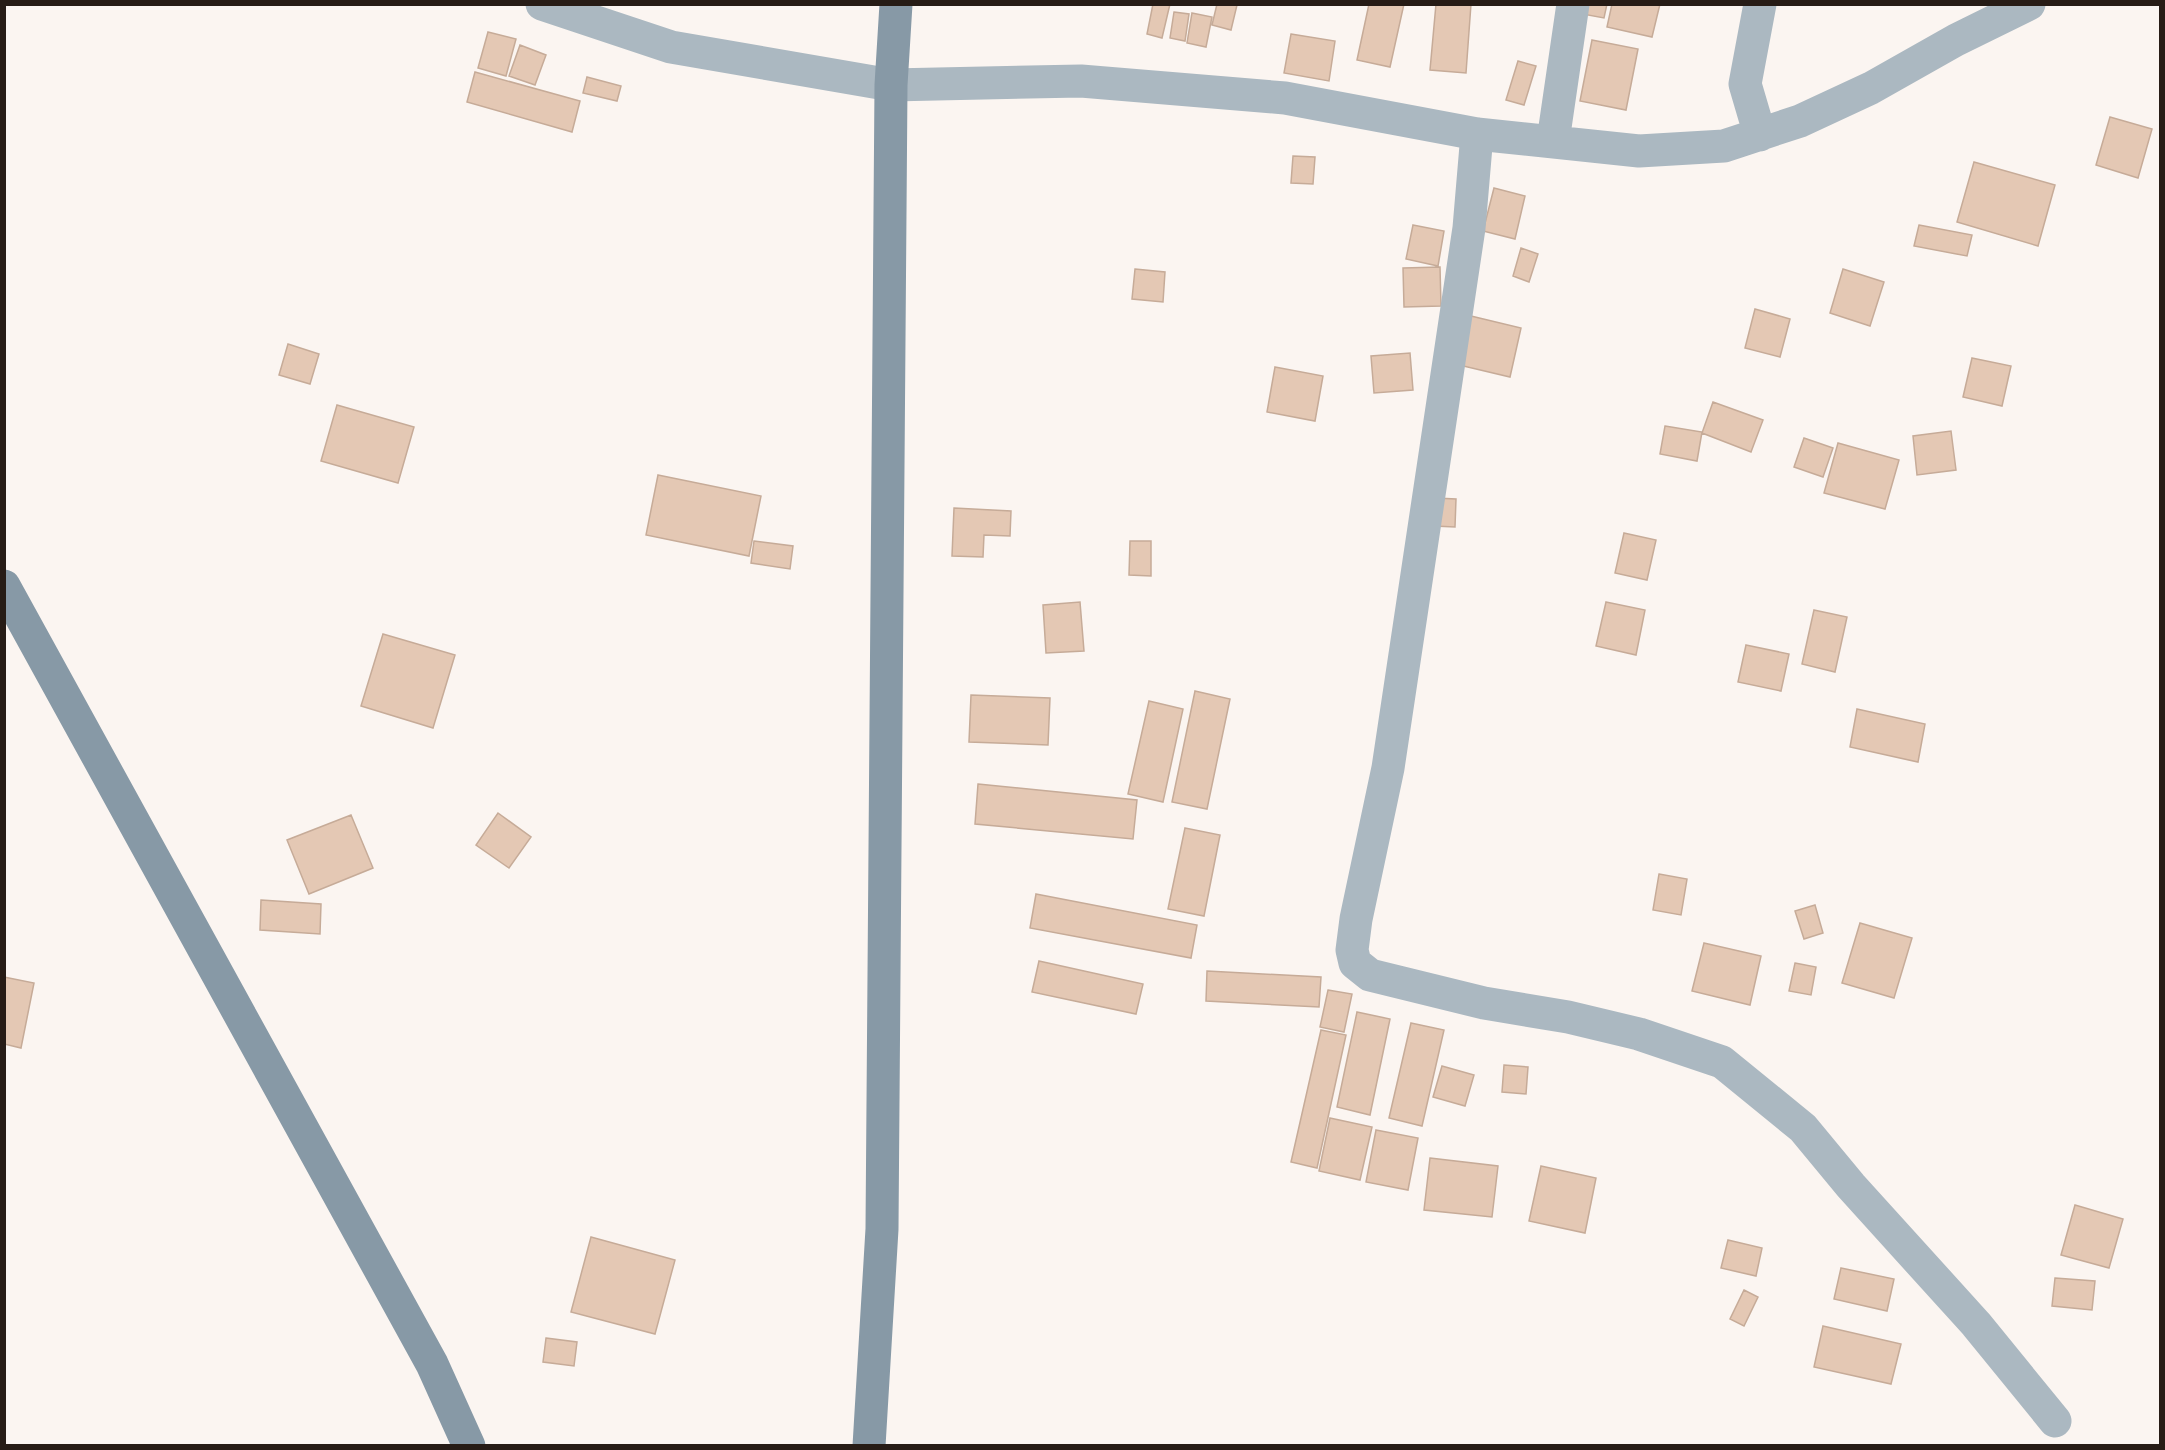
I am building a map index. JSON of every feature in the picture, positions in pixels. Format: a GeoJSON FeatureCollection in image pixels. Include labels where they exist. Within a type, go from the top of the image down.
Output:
{"type":"FeatureCollection","features":[{"type":"Feature","properties":{"kind":"main road"},"geometry":{"type":"LineString","coordinates":[[868,1446],[882,1229],[891,85],[896,4]]}},
{"type":"Feature","properties":{"kind":"main road"},"geometry":{"type":"LineString","coordinates":[[4,586],[432,1364],[469,1446]]}},
{"type":"Feature","properties":{"kind":"street"},"geometry":{"type":"LineString","coordinates":[[542,4],[671,47],[891,85],[1081,81],[1285,98],[1477,134],[1639,151],[1724,146],[1800,122],[1871,88],[1956,40],[2029,4]]}},
{"type":"Feature","properties":{"kind":"street"},"geometry":{"type":"LineString","coordinates":[[1553,141],[1572,4]]}},
{"type":"Feature","properties":{"kind":"street"},"geometry":{"type":"LineString","coordinates":[[1760,4],[1745,84],[1760,135]]}},
{"type":"Feature","properties":{"kind":"street"},"geometry":{"type":"LineString","coordinates":[[1477,134],[1468,240],[1388,768],[1356,919],[1352,950],[1355,963],[1370,975],[1484,1003],[1568,1017],[1639,1034],[1722,1062],[1803,1128],[1851,1186],[1976,1324],[2055,1421]]}},
{"type":"Feature","properties":{"kind":"building"},"geometry":{"type":"Polygon","coordinates":[[[1153,4],[1170,4],[1162,38],[1147,34],[1153,4]]]}},
{"type":"Feature","properties":{"kind":"building"},"geometry":{"type":"Polygon","coordinates":[[[1217,4],[1237,5],[1231,30],[1212,25],[1217,4]]]}},
{"type":"Feature","properties":{"kind":"building"},"geometry":{"type":"Polygon","coordinates":[[[1369,4],[1404,4],[1390,67],[1357,60],[1369,4]]]}},
{"type":"Feature","properties":{"kind":"building"},"geometry":{"type":"Polygon","coordinates":[[[1436,4],[1471,4],[1466,73],[1430,70],[1436,4]]]}},
{"type":"Feature","properties":{"kind":"building"},"geometry":{"type":"Polygon","coordinates":[[[1579,4],[1607,4],[1604,18],[1577,13],[1579,4]]]}},
{"type":"Feature","properties":{"kind":"building"},"geometry":{"type":"Polygon","coordinates":[[[1612,4],[1660,4],[1652,37],[1607,27],[1612,4]]]}},
{"type":"Feature","properties":{"kind":"building"},"geometry":{"type":"Polygon","coordinates":[[[1174,12],[1189,14],[1185,41],[1170,38],[1174,12]]]}},
{"type":"Feature","properties":{"kind":"building"},"geometry":{"type":"Polygon","coordinates":[[[1192,13],[1212,17],[1206,47],[1187,43],[1192,13]]]}},
{"type":"Feature","properties":{"kind":"building"},"geometry":{"type":"Polygon","coordinates":[[[488,32],[516,39],[506,76],[478,68],[488,32]]]}},
{"type":"Feature","properties":{"kind":"building"},"geometry":{"type":"Polygon","coordinates":[[[1291,34],[1335,41],[1329,81],[1284,73],[1291,34]]]}},
{"type":"Feature","properties":{"kind":"building"},"geometry":{"type":"Polygon","coordinates":[[[1592,40],[1638,49],[1626,110],[1580,101],[1592,40]]]}},
{"type":"Feature","properties":{"kind":"building"},"geometry":{"type":"Polygon","coordinates":[[[520,45],[546,55],[535,85],[509,76],[520,45]]]}},
{"type":"Feature","properties":{"kind":"building"},"geometry":{"type":"Polygon","coordinates":[[[1518,61],[1536,66],[1524,105],[1506,100],[1518,61]]]}},
{"type":"Feature","properties":{"kind":"building"},"geometry":{"type":"Polygon","coordinates":[[[475,72],[580,101],[572,132],[467,102],[475,72]]]}},
{"type":"Feature","properties":{"kind":"building"},"geometry":{"type":"Polygon","coordinates":[[[587,77],[621,86],[617,101],[583,93],[587,77]]]}},
{"type":"Feature","properties":{"kind":"building"},"geometry":{"type":"Polygon","coordinates":[[[2110,117],[2152,129],[2138,178],[2096,165],[2110,117]]]}},
{"type":"Feature","properties":{"kind":"building"},"geometry":{"type":"Polygon","coordinates":[[[1293,156],[1315,157],[1313,184],[1291,183],[1293,156]]]}},
{"type":"Feature","properties":{"kind":"building"},"geometry":{"type":"Polygon","coordinates":[[[1974,162],[2055,185],[2038,246],[1957,222],[1974,162]]]}},
{"type":"Feature","properties":{"kind":"building"},"geometry":{"type":"Polygon","coordinates":[[[1494,188],[1525,196],[1515,239],[1483,231],[1494,188]]]}},
{"type":"Feature","properties":{"kind":"building"},"geometry":{"type":"Polygon","coordinates":[[[1413,225],[1444,231],[1438,266],[1406,259],[1413,225]]]}},
{"type":"Feature","properties":{"kind":"building"},"geometry":{"type":"Polygon","coordinates":[[[1919,225],[1972,235],[1967,256],[1914,246],[1919,225]]]}},
{"type":"Feature","properties":{"kind":"building"},"geometry":{"type":"Polygon","coordinates":[[[1521,248],[1538,254],[1529,282],[1513,276],[1521,248]]]}},
{"type":"Feature","properties":{"kind":"building"},"geometry":{"type":"Polygon","coordinates":[[[1440,267],[1441,306],[1404,307],[1403,268],[1440,267]]]}},
{"type":"Feature","properties":{"kind":"building"},"geometry":{"type":"Polygon","coordinates":[[[1135,269],[1165,272],[1163,302],[1132,299],[1135,269]]]}},
{"type":"Feature","properties":{"kind":"building"},"geometry":{"type":"Polygon","coordinates":[[[1843,269],[1884,282],[1870,326],[1830,313],[1843,269]]]}},
{"type":"Feature","properties":{"kind":"building"},"geometry":{"type":"Polygon","coordinates":[[[1755,309],[1790,319],[1780,357],[1745,348],[1755,309]]]}},
{"type":"Feature","properties":{"kind":"building"},"geometry":{"type":"Polygon","coordinates":[[[1471,316],[1521,328],[1510,377],[1459,365],[1471,316]]]}},
{"type":"Feature","properties":{"kind":"building"},"geometry":{"type":"Polygon","coordinates":[[[288,344],[319,354],[310,384],[279,375],[288,344]]]}},
{"type":"Feature","properties":{"kind":"building"},"geometry":{"type":"Polygon","coordinates":[[[1410,353],[1413,390],[1374,393],[1371,356],[1410,353]]]}},
{"type":"Feature","properties":{"kind":"building"},"geometry":{"type":"Polygon","coordinates":[[[1972,358],[2011,366],[2002,406],[1963,397],[1972,358]]]}},
{"type":"Feature","properties":{"kind":"building"},"geometry":{"type":"Polygon","coordinates":[[[1275,367],[1323,376],[1315,421],[1267,412],[1275,367]]]}},
{"type":"Feature","properties":{"kind":"building"},"geometry":{"type":"Polygon","coordinates":[[[1713,402],[1763,420],[1751,452],[1702,433],[1713,402]]]}},
{"type":"Feature","properties":{"kind":"building"},"geometry":{"type":"Polygon","coordinates":[[[337,405],[414,427],[398,483],[321,461],[337,405]]]}},
{"type":"Feature","properties":{"kind":"building"},"geometry":{"type":"Polygon","coordinates":[[[1665,426],[1702,432],[1697,461],[1660,454],[1665,426]]]}},
{"type":"Feature","properties":{"kind":"building"},"geometry":{"type":"Polygon","coordinates":[[[1951,431],[1956,470],[1917,475],[1913,436],[1951,431]]]}},
{"type":"Feature","properties":{"kind":"building"},"geometry":{"type":"Polygon","coordinates":[[[1804,438],[1833,448],[1823,477],[1794,467],[1804,438]]]}},
{"type":"Feature","properties":{"kind":"building"},"geometry":{"type":"Polygon","coordinates":[[[1838,443],[1899,460],[1885,509],[1824,493],[1838,443]]]}},
{"type":"Feature","properties":{"kind":"building"},"geometry":{"type":"Polygon","coordinates":[[[658,475],[761,496],[749,556],[646,535],[658,475]]]}},
{"type":"Feature","properties":{"kind":"building"},"geometry":{"type":"Polygon","coordinates":[[[1435,498],[1456,499],[1455,527],[1434,526],[1435,498]]]}},
{"type":"Feature","properties":{"kind":"building"},"geometry":{"type":"Polygon","coordinates":[[[954,508],[1011,511],[1010,536],[984,535],[983,557],[952,556],[954,508]]]}},
{"type":"Feature","properties":{"kind":"building"},"geometry":{"type":"Polygon","coordinates":[[[1624,533],[1656,540],[1647,580],[1615,573],[1624,533]]]}},
{"type":"Feature","properties":{"kind":"building"},"geometry":{"type":"Polygon","coordinates":[[[754,541],[793,546],[790,569],[751,563],[754,541]]]}},
{"type":"Feature","properties":{"kind":"building"},"geometry":{"type":"Polygon","coordinates":[[[1130,541],[1151,541],[1151,576],[1129,575],[1130,541]]]}},
{"type":"Feature","properties":{"kind":"building"},"geometry":{"type":"Polygon","coordinates":[[[1080,602],[1084,651],[1046,653],[1043,605],[1080,602]]]}},
{"type":"Feature","properties":{"kind":"building"},"geometry":{"type":"Polygon","coordinates":[[[1606,602],[1645,610],[1636,655],[1596,646],[1606,602]]]}},
{"type":"Feature","properties":{"kind":"building"},"geometry":{"type":"Polygon","coordinates":[[[1814,610],[1847,617],[1835,672],[1802,664],[1814,610]]]}},
{"type":"Feature","properties":{"kind":"building"},"geometry":{"type":"Polygon","coordinates":[[[383,634],[455,655],[433,728],[361,706],[383,634]]]}},
{"type":"Feature","properties":{"kind":"building"},"geometry":{"type":"Polygon","coordinates":[[[1746,645],[1789,654],[1781,691],[1738,682],[1746,645]]]}},
{"type":"Feature","properties":{"kind":"building"},"geometry":{"type":"Polygon","coordinates":[[[1195,691],[1230,699],[1207,809],[1172,802],[1195,691]]]}},
{"type":"Feature","properties":{"kind":"building"},"geometry":{"type":"Polygon","coordinates":[[[971,695],[1050,698],[1048,745],[969,742],[971,695]]]}},
{"type":"Feature","properties":{"kind":"building"},"geometry":{"type":"Polygon","coordinates":[[[1149,701],[1183,709],[1163,802],[1128,794],[1149,701]]]}},
{"type":"Feature","properties":{"kind":"building"},"geometry":{"type":"Polygon","coordinates":[[[1857,709],[1925,724],[1918,762],[1850,747],[1857,709]]]}},
{"type":"Feature","properties":{"kind":"building"},"geometry":{"type":"Polygon","coordinates":[[[978,784],[1137,800],[1133,839],[975,824],[978,784]]]}},
{"type":"Feature","properties":{"kind":"building"},"geometry":{"type":"Polygon","coordinates":[[[498,813],[531,837],[509,868],[476,845],[498,813]]]}},
{"type":"Feature","properties":{"kind":"building"},"geometry":{"type":"Polygon","coordinates":[[[351,815],[373,868],[309,894],[287,840],[351,815]]]}},
{"type":"Feature","properties":{"kind":"building"},"geometry":{"type":"Polygon","coordinates":[[[1185,828],[1220,835],[1204,916],[1168,909],[1185,828]]]}},
{"type":"Feature","properties":{"kind":"building"},"geometry":{"type":"Polygon","coordinates":[[[1659,874],[1687,879],[1681,915],[1653,910],[1659,874]]]}},
{"type":"Feature","properties":{"kind":"building"},"geometry":{"type":"Polygon","coordinates":[[[1036,894],[1197,925],[1191,958],[1030,928],[1036,894]]]}},
{"type":"Feature","properties":{"kind":"building"},"geometry":{"type":"Polygon","coordinates":[[[261,900],[321,904],[320,934],[260,930],[261,900]]]}},
{"type":"Feature","properties":{"kind":"building"},"geometry":{"type":"Polygon","coordinates":[[[1815,905],[1823,933],[1804,939],[1795,911],[1815,905]]]}},
{"type":"Feature","properties":{"kind":"building"},"geometry":{"type":"Polygon","coordinates":[[[1860,923],[1912,938],[1894,998],[1842,983],[1860,923]]]}},
{"type":"Feature","properties":{"kind":"building"},"geometry":{"type":"Polygon","coordinates":[[[1704,943],[1761,956],[1750,1005],[1692,991],[1704,943]]]}},
{"type":"Feature","properties":{"kind":"building"},"geometry":{"type":"Polygon","coordinates":[[[1039,961],[1143,984],[1136,1014],[1032,992],[1039,961]]]}},
{"type":"Feature","properties":{"kind":"building"},"geometry":{"type":"Polygon","coordinates":[[[1795,963],[1816,967],[1811,995],[1789,991],[1795,963]]]}},
{"type":"Feature","properties":{"kind":"building"},"geometry":{"type":"Polygon","coordinates":[[[1207,971],[1321,977],[1319,1007],[1206,1001],[1207,971]]]}},
{"type":"Feature","properties":{"kind":"building"},"geometry":{"type":"Polygon","coordinates":[[[4,977],[34,983],[21,1048],[4,1044],[4,977]]]}},
{"type":"Feature","properties":{"kind":"building"},"geometry":{"type":"Polygon","coordinates":[[[1328,990],[1352,994],[1344,1032],[1320,1027],[1328,990]]]}},
{"type":"Feature","properties":{"kind":"building"},"geometry":{"type":"Polygon","coordinates":[[[1357,1012],[1390,1019],[1370,1115],[1337,1107],[1357,1012]]]}},
{"type":"Feature","properties":{"kind":"building"},"geometry":{"type":"Polygon","coordinates":[[[1411,1023],[1444,1030],[1422,1126],[1389,1118],[1411,1023]]]}},
{"type":"Feature","properties":{"kind":"building"},"geometry":{"type":"Polygon","coordinates":[[[1321,1030],[1346,1035],[1317,1168],[1291,1162],[1321,1030]]]}},
{"type":"Feature","properties":{"kind":"building"},"geometry":{"type":"Polygon","coordinates":[[[1504,1065],[1528,1067],[1526,1094],[1502,1092],[1504,1065]]]}},
{"type":"Feature","properties":{"kind":"building"},"geometry":{"type":"Polygon","coordinates":[[[1442,1066],[1474,1075],[1465,1106],[1433,1097],[1442,1066]]]}},
{"type":"Feature","properties":{"kind":"building"},"geometry":{"type":"Polygon","coordinates":[[[1330,1118],[1372,1127],[1360,1180],[1319,1171],[1330,1118]]]}},
{"type":"Feature","properties":{"kind":"building"},"geometry":{"type":"Polygon","coordinates":[[[1376,1130],[1418,1138],[1408,1190],[1366,1182],[1376,1130]]]}},
{"type":"Feature","properties":{"kind":"building"},"geometry":{"type":"Polygon","coordinates":[[[1430,1158],[1498,1166],[1492,1217],[1424,1210],[1430,1158]]]}},
{"type":"Feature","properties":{"kind":"building"},"geometry":{"type":"Polygon","coordinates":[[[1541,1166],[1596,1178],[1585,1233],[1529,1221],[1541,1166]]]}},
{"type":"Feature","properties":{"kind":"building"},"geometry":{"type":"Polygon","coordinates":[[[2075,1205],[2123,1219],[2109,1268],[2061,1255],[2075,1205]]]}},
{"type":"Feature","properties":{"kind":"building"},"geometry":{"type":"Polygon","coordinates":[[[591,1237],[675,1260],[655,1334],[571,1312],[591,1237]]]}},
{"type":"Feature","properties":{"kind":"building"},"geometry":{"type":"Polygon","coordinates":[[[1728,1240],[1762,1248],[1756,1276],[1721,1268],[1728,1240]]]}},
{"type":"Feature","properties":{"kind":"building"},"geometry":{"type":"Polygon","coordinates":[[[1841,1268],[1894,1279],[1887,1311],[1834,1299],[1841,1268]]]}},
{"type":"Feature","properties":{"kind":"building"},"geometry":{"type":"Polygon","coordinates":[[[2055,1278],[2095,1281],[2092,1310],[2052,1306],[2055,1278]]]}},
{"type":"Feature","properties":{"kind":"building"},"geometry":{"type":"Polygon","coordinates":[[[1744,1290],[1758,1297],[1744,1326],[1730,1319],[1744,1290]]]}},
{"type":"Feature","properties":{"kind":"building"},"geometry":{"type":"Polygon","coordinates":[[[1823,1326],[1901,1344],[1891,1384],[1814,1367],[1823,1326]]]}},
{"type":"Feature","properties":{"kind":"building"},"geometry":{"type":"Polygon","coordinates":[[[546,1338],[577,1342],[574,1366],[543,1362],[546,1338]]]}}]}
